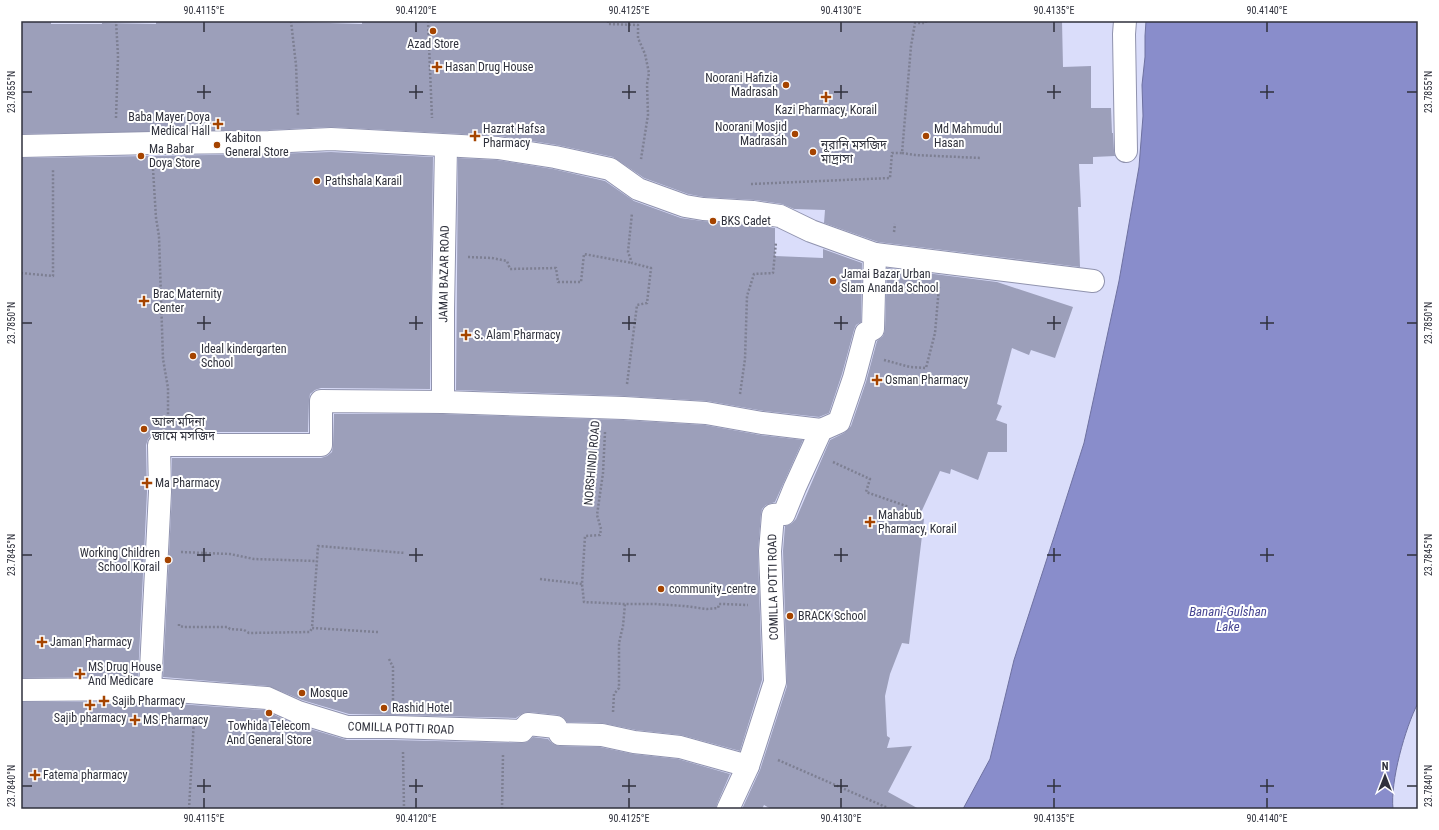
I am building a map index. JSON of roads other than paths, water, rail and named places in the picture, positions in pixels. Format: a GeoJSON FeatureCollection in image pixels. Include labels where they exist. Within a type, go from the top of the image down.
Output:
{"type":"FeatureCollection","features":[{"type":"Feature","properties":{"kind":"street"},"geometry":{"type":"LineString","coordinates":[[1125,21],[1126,151]]}},
{"type":"Feature","properties":{"kind":"street"},"geometry":{"type":"LineString","coordinates":[[21,146],[269,142],[331,139],[498,148],[555,157],[610,169],[638,189],[685,206],[780,216],[811,231],[875,254],[1093,281]]}},
{"type":"Feature","properties":{"kind":"street","name":"JAMAI BAZAR ROAD"},"geometry":{"type":"LineString","coordinates":[[439,146],[444,256],[442,402]]}},
{"type":"Feature","properties":{"kind":"street"},"geometry":{"type":"LineString","coordinates":[[150,688],[160,492],[159,446],[321,445],[321,401],[442,402],[615,408],[706,413],[762,423],[821,430],[839,422],[854,378],[866,333],[873,329],[875,254]]}},
{"type":"Feature","properties":{"kind":"street","name":"COMILLA POTTI ROAD"},"geometry":{"type":"LineString","coordinates":[[21,690],[150,688],[267,698],[298,712],[347,727],[522,731],[528,724],[556,727],[560,734],[602,735],[634,742],[680,747],[750,759],[775,682],[770,551],[772,515],[784,514],[821,430]]}},
{"type":"Feature","properties":{"kind":"street"},"geometry":{"type":"LineString","coordinates":[[728,809],[750,759]]}},
{"type":"Feature","properties":{"kind":"water","name":"Banani-Gulshan Lake"},"geometry":{"type":"Polygon","coordinates":[[[1146,21],[1418,21],[1418,703],[1408,726],[1396,770],[1393,809],[963,809],[990,759],[1014,660],[1084,443],[1119,281],[1139,167],[1143,116],[1142,85],[1145,57],[1146,21]]]}},
{"type":"Feature","properties":{"kind":"place","name":"Azad Store"},"geometry":{"type":"Point","coordinates":[433,31]}},
{"type":"Feature","properties":{"kind":"place","name":"Hasan Drug House"},"geometry":{"type":"Point","coordinates":[437,67]}},
{"type":"Feature","properties":{"kind":"place","name":"Noorani Hafizia Madrasah"},"geometry":{"type":"Point","coordinates":[786,85]}},
{"type":"Feature","properties":{"kind":"place","name":"Kazi Pharmacy, Korail"},"geometry":{"type":"Point","coordinates":[826,97]}},
{"type":"Feature","properties":{"kind":"place","name":"Baba Mayer Doya Medical Hall"},"geometry":{"type":"Point","coordinates":[218,124]}},
{"type":"Feature","properties":{"kind":"place","name":"Noorani Mosjid Madrasah"},"geometry":{"type":"Point","coordinates":[795,134]}},
{"type":"Feature","properties":{"kind":"place","name":"Hazrat Hafsa Pharmacy"},"geometry":{"type":"Point","coordinates":[475,136]}},
{"type":"Feature","properties":{"kind":"place","name":"Md Mahmudul Hasan"},"geometry":{"type":"Point","coordinates":[926,136]}},
{"type":"Feature","properties":{"kind":"place","name":"Kabiton General Store"},"geometry":{"type":"Point","coordinates":[217,145]}},
{"type":"Feature","properties":{"kind":"place","name":"নূরানি মসজিদ মাদ্রাসা"},"geometry":{"type":"Point","coordinates":[813,152]}},
{"type":"Feature","properties":{"kind":"place","name":"Ma Babar Doya Store"},"geometry":{"type":"Point","coordinates":[141,156]}},
{"type":"Feature","properties":{"kind":"place","name":"Pathshala Karail"},"geometry":{"type":"Point","coordinates":[317,181]}},
{"type":"Feature","properties":{"kind":"place","name":"BKS Cadet"},"geometry":{"type":"Point","coordinates":[713,221]}},
{"type":"Feature","properties":{"kind":"place","name":"Jamai Bazar Urban Slam Ananda School"},"geometry":{"type":"Point","coordinates":[833,281]}},
{"type":"Feature","properties":{"kind":"place","name":"Brac Maternity Center"},"geometry":{"type":"Point","coordinates":[144,301]}},
{"type":"Feature","properties":{"kind":"place","name":"S. Alam Pharmacy"},"geometry":{"type":"Point","coordinates":[466,335]}},
{"type":"Feature","properties":{"kind":"place","name":"Ideal kindergarten School"},"geometry":{"type":"Point","coordinates":[193,356]}},
{"type":"Feature","properties":{"kind":"place","name":"Osman Pharmacy"},"geometry":{"type":"Point","coordinates":[877,380]}},
{"type":"Feature","properties":{"kind":"place","name":"আল মদিনা জামে মসজিদ"},"geometry":{"type":"Point","coordinates":[144,429]}},
{"type":"Feature","properties":{"kind":"place","name":"Ma Pharmacy"},"geometry":{"type":"Point","coordinates":[147,483]}},
{"type":"Feature","properties":{"kind":"place","name":"Mahabub Pharmacy, Korail"},"geometry":{"type":"Point","coordinates":[870,522]}},
{"type":"Feature","properties":{"kind":"place","name":"Working Children School Korail"},"geometry":{"type":"Point","coordinates":[168,560]}},
{"type":"Feature","properties":{"kind":"place","name":"community_centre"},"geometry":{"type":"Point","coordinates":[661,589]}},
{"type":"Feature","properties":{"kind":"place","name":"BRACK School"},"geometry":{"type":"Point","coordinates":[790,616]}},
{"type":"Feature","properties":{"kind":"place","name":"Jaman Pharmacy"},"geometry":{"type":"Point","coordinates":[42,642]}},
{"type":"Feature","properties":{"kind":"place","name":"MS Drug House And Medicare"},"geometry":{"type":"Point","coordinates":[80,674]}},
{"type":"Feature","properties":{"kind":"place","name":"Mosque"},"geometry":{"type":"Point","coordinates":[302,693]}},
{"type":"Feature","properties":{"kind":"place","name":"Sajib Pharmacy"},"geometry":{"type":"Point","coordinates":[104,701]}},
{"type":"Feature","properties":{"kind":"place","name":"Sajib pharmacy"},"geometry":{"type":"Point","coordinates":[90,705]}},
{"type":"Feature","properties":{"kind":"place","name":"Rashid Hotel"},"geometry":{"type":"Point","coordinates":[384,708]}},
{"type":"Feature","properties":{"kind":"place","name":"Towhida Telecom And General Store"},"geometry":{"type":"Point","coordinates":[269,713]}},
{"type":"Feature","properties":{"kind":"place","name":"MS Pharmacy"},"geometry":{"type":"Point","coordinates":[135,720]}},
{"type":"Feature","properties":{"kind":"place","name":"Fatema pharmacy"},"geometry":{"type":"Point","coordinates":[35,775]}}]}
